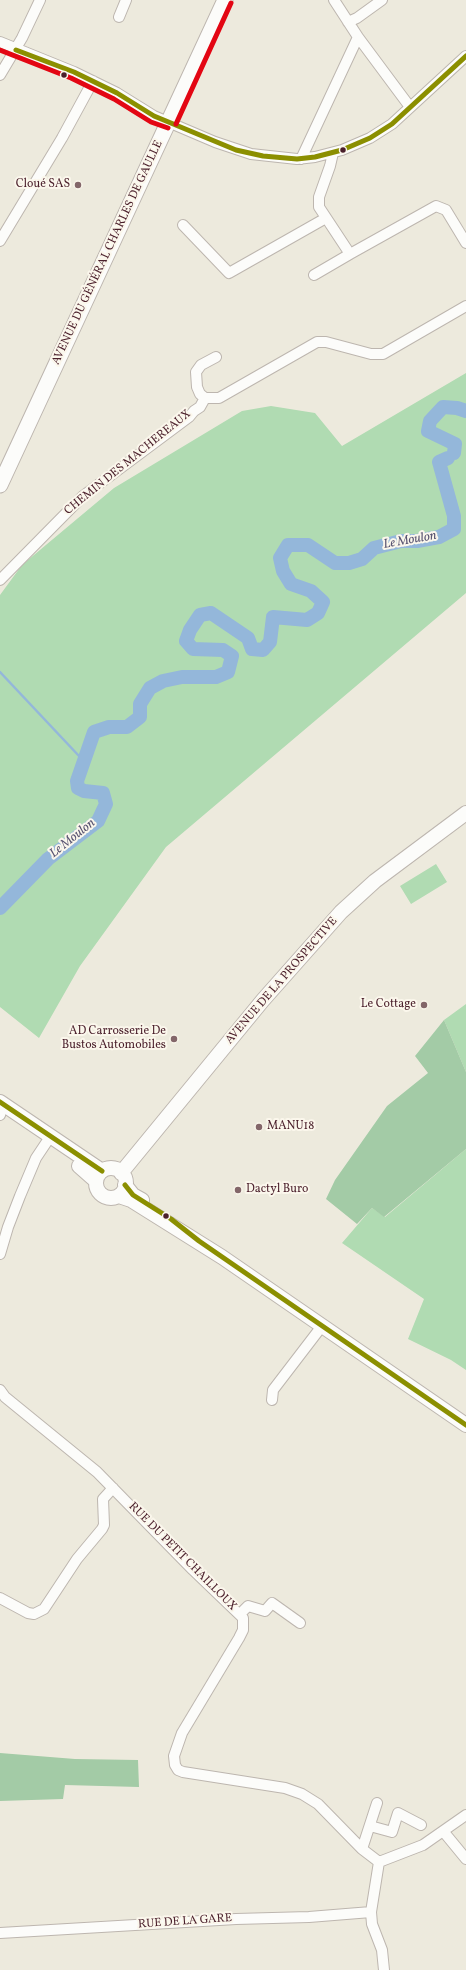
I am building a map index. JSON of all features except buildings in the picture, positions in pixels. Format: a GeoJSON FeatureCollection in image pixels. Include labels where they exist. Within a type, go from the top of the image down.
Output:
{"type":"FeatureCollection","features":[{"type":"Feature","properties":{"kind":"main road","name":"AVENUE DU GÉNÉRAL CHARLES DE GAULLE"},"geometry":{"type":"LineString","coordinates":[[0,485],[166,120],[218,0]]}},
{"type":"Feature","properties":{"kind":"main road","name":"AVENUE DU GÉNÉRAL CHARLES DE GAULLE"},"geometry":{"type":"LineString","coordinates":[[0,468],[225,0]]}},
{"type":"Feature","properties":{"kind":"main road","name":"AVENUE DE LA PROSPECTIVE"},"geometry":{"type":"LineString","coordinates":[[122,1185],[263,1000],[341,912],[375,881],[466,813]]}},
{"type":"Feature","properties":{"kind":"main road"},"geometry":{"type":"LineString","coordinates":[[0,1110],[48,1140],[99,1176]]}},
{"type":"Feature","properties":{"kind":"main road"},"geometry":{"type":"LineString","coordinates":[[122,1185],[109,1198],[100,1194],[96,1186],[99,1176],[114,1169],[122,1185],[133,1195],[171,1219],[199,1241],[466,1425]]}},
{"type":"Feature","properties":{"kind":"street"},"geometry":{"type":"LineString","coordinates":[[0,75],[16,50],[40,0]]}},
{"type":"Feature","properties":{"kind":"street"},"geometry":{"type":"LineString","coordinates":[[119,17],[126,0]]}},
{"type":"Feature","properties":{"kind":"street"},"geometry":{"type":"LineString","coordinates":[[334,0],[358,37],[410,107]]}},
{"type":"Feature","properties":{"kind":"street"},"geometry":{"type":"LineString","coordinates":[[348,22],[357,18],[382,0]]}},
{"type":"Feature","properties":{"kind":"street"},"geometry":{"type":"LineString","coordinates":[[301,159],[358,37]]}},
{"type":"Feature","properties":{"kind":"street"},"geometry":{"type":"LineString","coordinates":[[0,42],[16,50],[74,72],[166,120],[236,150],[263,156],[301,159],[332,153],[370,138],[392,124],[466,56]]}},
{"type":"Feature","properties":{"kind":"street"},"geometry":{"type":"LineString","coordinates":[[0,241],[62,138],[93,81]]}},
{"type":"Feature","properties":{"kind":"street"},"geometry":{"type":"LineString","coordinates":[[332,153],[330,166],[318,202],[320,210],[350,254]]}},
{"type":"Feature","properties":{"kind":"street"},"geometry":{"type":"LineString","coordinates":[[314,276],[436,206],[446,210],[466,243]]}},
{"type":"Feature","properties":{"kind":"street"},"geometry":{"type":"LineString","coordinates":[[183,225],[229,272],[326,218]]}},
{"type":"Feature","properties":{"kind":"street"},"geometry":{"type":"LineString","coordinates":[[216,357],[201,365],[196,372],[197,387],[200,394],[205,398],[219,398],[317,342],[326,342],[372,354],[382,354],[466,306]]}},
{"type":"Feature","properties":{"kind":"street","name":"CHEMIN DES MACHEREAUX"},"geometry":{"type":"LineString","coordinates":[[0,580],[83,496],[189,417],[200,407],[205,398]]}},
{"type":"Feature","properties":{"kind":"street"},"geometry":{"type":"LineString","coordinates":[[0,1254],[8,1227],[20,1196],[36,1158],[48,1140]]}},
{"type":"Feature","properties":{"kind":"street"},"geometry":{"type":"LineString","coordinates":[[272,1400],[273,1390],[322,1326]]}},
{"type":"Feature","properties":{"kind":"street","name":"RUE DU PETIT CHAILLOUX"},"geometry":{"type":"LineString","coordinates":[[0,1390],[5,1397],[97,1472],[193,1570],[240,1614],[244,1623],[243,1630],[182,1733],[174,1756],[175,1765],[183,1772],[285,1788],[302,1794],[318,1804],[362,1849],[379,1862]]}},
{"type":"Feature","properties":{"kind":"street"},"geometry":{"type":"LineString","coordinates":[[0,1598],[28,1613],[34,1614],[44,1609],[77,1558],[104,1526],[103,1499],[113,1488]]}},
{"type":"Feature","properties":{"kind":"street"},"geometry":{"type":"LineString","coordinates":[[240,1614],[248,1606],[265,1611],[272,1602],[300,1623]]}},
{"type":"Feature","properties":{"kind":"street"},"geometry":{"type":"LineString","coordinates":[[362,1849],[378,1803]]}},
{"type":"Feature","properties":{"kind":"street"},"geometry":{"type":"LineString","coordinates":[[370,1826],[392,1832],[398,1813],[420,1825]]}},
{"type":"Feature","properties":{"kind":"street"},"geometry":{"type":"LineString","coordinates":[[384,1970],[382,1950],[372,1924],[371,1912],[372,1897],[379,1862],[423,1845],[466,1815]]}},
{"type":"Feature","properties":{"kind":"street"},"geometry":{"type":"LineString","coordinates":[[443,1832],[466,1859]]}},
{"type":"Feature","properties":{"kind":"street","name":"RUE DE LA GARE"},"geometry":{"type":"LineString","coordinates":[[0,1933],[236,1919],[309,1917],[371,1912]]}},
{"type":"Feature","properties":{"kind":"green space"},"geometry":{"type":"Polygon","coordinates":[[[466,373],[466,593],[166,847],[80,966],[39,1038],[0,1007],[0,595],[22,565],[114,488],[242,411],[271,406],[315,413],[342,446],[466,373]]]}},
{"type":"Feature","properties":{"kind":"green space"},"geometry":{"type":"Polygon","coordinates":[[[436,864],[447,882],[411,904],[400,886],[436,864]]]}},
{"type":"Feature","properties":{"kind":"green space"},"geometry":{"type":"Polygon","coordinates":[[[466,1004],[466,1072],[444,1020],[466,1004]]]}},
{"type":"Feature","properties":{"kind":"green space"},"geometry":{"type":"Polygon","coordinates":[[[444,1020],[466,1072],[466,1149],[384,1217],[372,1208],[357,1224],[326,1199],[335,1180],[387,1106],[428,1073],[415,1056],[444,1020]]]}},
{"type":"Feature","properties":{"kind":"green space"},"geometry":{"type":"Polygon","coordinates":[[[466,1149],[466,1370],[451,1360],[408,1339],[424,1299],[342,1243],[372,1208],[385,1217],[466,1149]]]}},
{"type":"Feature","properties":{"kind":"green space"},"geometry":{"type":"Polygon","coordinates":[[[0,1753],[75,1759],[138,1760],[139,1787],[65,1785],[63,1799],[0,1801],[0,1753]]]}},
{"type":"Feature","properties":{"kind":"waterway","name":"Le Moulon"},"geometry":{"type":"LineString","coordinates":[[454,453],[455,444],[428,431],[430,421],[443,407],[457,408],[466,411]]}},
{"type":"Feature","properties":{"kind":"waterway","name":"Le Moulon"},"geometry":{"type":"LineString","coordinates":[[0,908],[48,859],[98,821],[106,804],[103,793],[84,791],[78,788],[77,781],[94,732],[109,727],[127,727],[140,717],[140,704],[150,688],[163,681],[182,677],[216,677],[228,672],[232,656],[223,650],[193,649],[186,641],[190,630],[200,615],[211,613],[248,638],[252,649],[263,650],[270,642],[273,617],[307,620],[318,613],[323,602],[311,591],[291,584],[283,571],[280,558],[288,545],[308,545],[335,563],[349,563],[362,559],[374,548],[401,541],[417,541],[439,537],[454,529],[454,516],[439,462],[448,458]]}},
{"type":"Feature","properties":{"kind":"waterway"},"geometry":{"type":"LineString","coordinates":[[0,672],[79,756],[83,758]]}},
{"type":"Feature","properties":{"kind":"transit line"},"geometry":{"type":"LineString","coordinates":[[176,124],[231,3]]}},
{"type":"Feature","properties":{"kind":"transit line"},"geometry":{"type":"LineString","coordinates":[[0,50],[71,78],[114,99],[151,122],[168,128]]}},
{"type":"Feature","properties":{"kind":"transit line"},"geometry":{"type":"LineString","coordinates":[[16,50],[74,72],[117,93],[154,116],[236,150],[263,156],[297,159],[315,157],[342,150],[370,138],[392,124],[466,56]]}},
{"type":"Feature","properties":{"kind":"transit line"},"geometry":{"type":"LineString","coordinates":[[0,1102],[102,1171]]}},
{"type":"Feature","properties":{"kind":"transit line"},"geometry":{"type":"LineString","coordinates":[[125,1185],[133,1195],[171,1219],[199,1241],[466,1425]]}},
{"type":"Feature","properties":{"kind":"place","name":"Cloué SAS"},"geometry":{"type":"Point","coordinates":[78,185]}},
{"type":"Feature","properties":{"kind":"place","name":"Le Cottage"},"geometry":{"type":"Point","coordinates":[424,1005]}},
{"type":"Feature","properties":{"kind":"place","name":"AD Carrosserie De Bustos Automobiles"},"geometry":{"type":"Point","coordinates":[174,1039]}},
{"type":"Feature","properties":{"kind":"place","name":"MANU18"},"geometry":{"type":"Point","coordinates":[259,1127]}},
{"type":"Feature","properties":{"kind":"place","name":"Dactyl Buro"},"geometry":{"type":"Point","coordinates":[238,1190]}}]}
